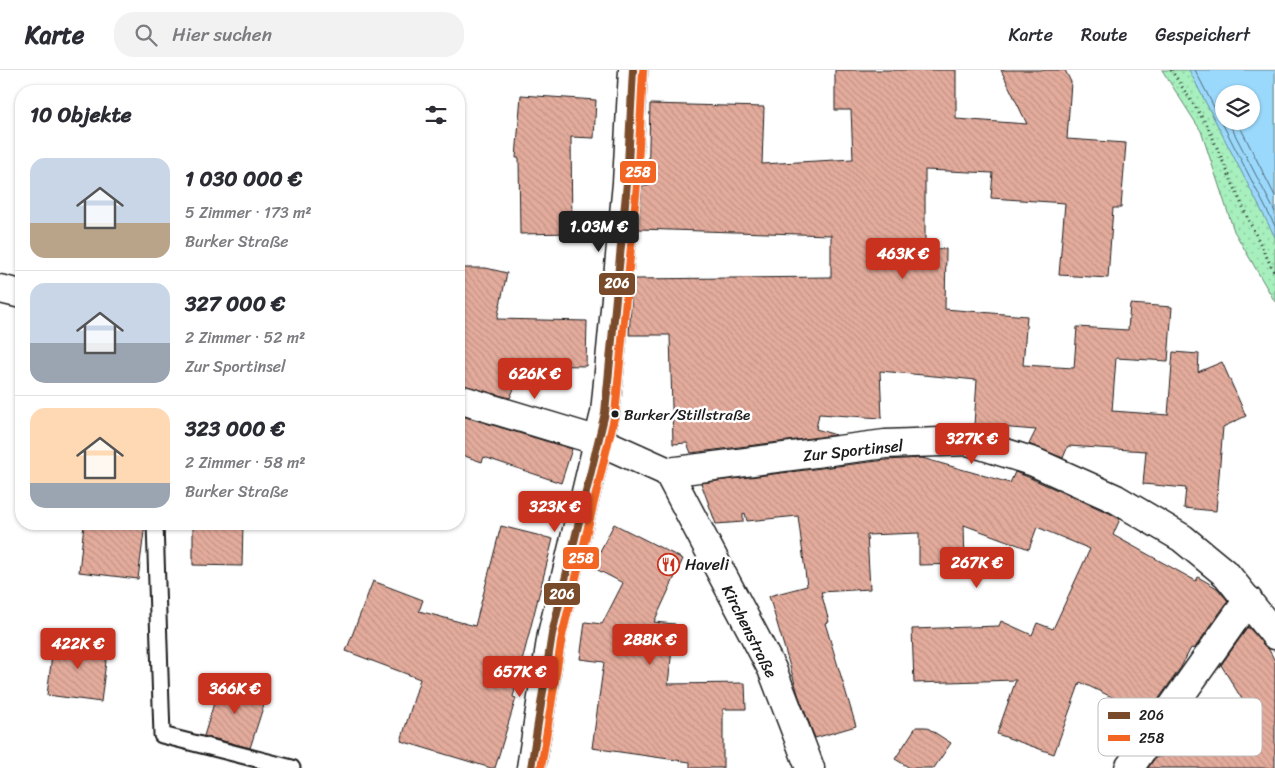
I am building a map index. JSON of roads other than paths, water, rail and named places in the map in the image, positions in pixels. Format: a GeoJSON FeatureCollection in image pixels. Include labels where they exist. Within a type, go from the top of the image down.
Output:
{"type":"FeatureCollection","features":[{"type":"Feature","properties":{"kind":"street"},"geometry":{"type":"LineString","coordinates":[[531,768],[552,634],[605,413],[618,286],[634,70]]}},
{"type":"Feature","properties":{"kind":"street"},"geometry":{"type":"LineString","coordinates":[[0,289],[15,293]]}},
{"type":"Feature","properties":{"kind":"street"},"geometry":{"type":"LineString","coordinates":[[465,401],[599,441],[668,472]]}},
{"type":"Feature","properties":{"kind":"street","name":"Zur Sportinsel"},"geometry":{"type":"LineString","coordinates":[[668,472],[886,444],[968,441],[1034,462],[1116,499],[1182,538],[1227,575],[1275,635]]}},
{"type":"Feature","properties":{"kind":"street","name":"Kirchenstraße"},"geometry":{"type":"LineString","coordinates":[[668,472],[772,670],[810,768]]}},
{"type":"Feature","properties":{"kind":"street"},"geometry":{"type":"LineString","coordinates":[[1179,698],[1248,600]]}},
{"type":"Feature","properties":{"kind":"street"},"geometry":{"type":"LineString","coordinates":[[1129,768],[1138,756]]}},
{"type":"Feature","properties":{"kind":"lane"},"geometry":{"type":"LineString","coordinates":[[155,530],[162,735],[292,768]]}},
{"type":"Feature","properties":{"kind":"water"},"geometry":{"type":"Polygon","coordinates":[[[1189,70],[1275,70],[1275,237],[1220,130],[1260,130],[1260,85],[1215,85],[1215,120],[1189,70]]]}},
{"type":"Feature","properties":{"kind":"place","name":"Burker/Stillstraße"},"geometry":{"type":"Point","coordinates":[615,414]}},
{"type":"Feature","properties":{"kind":"place","name":"Haveli"},"geometry":{"type":"Point","coordinates":[669,564]}}]}
